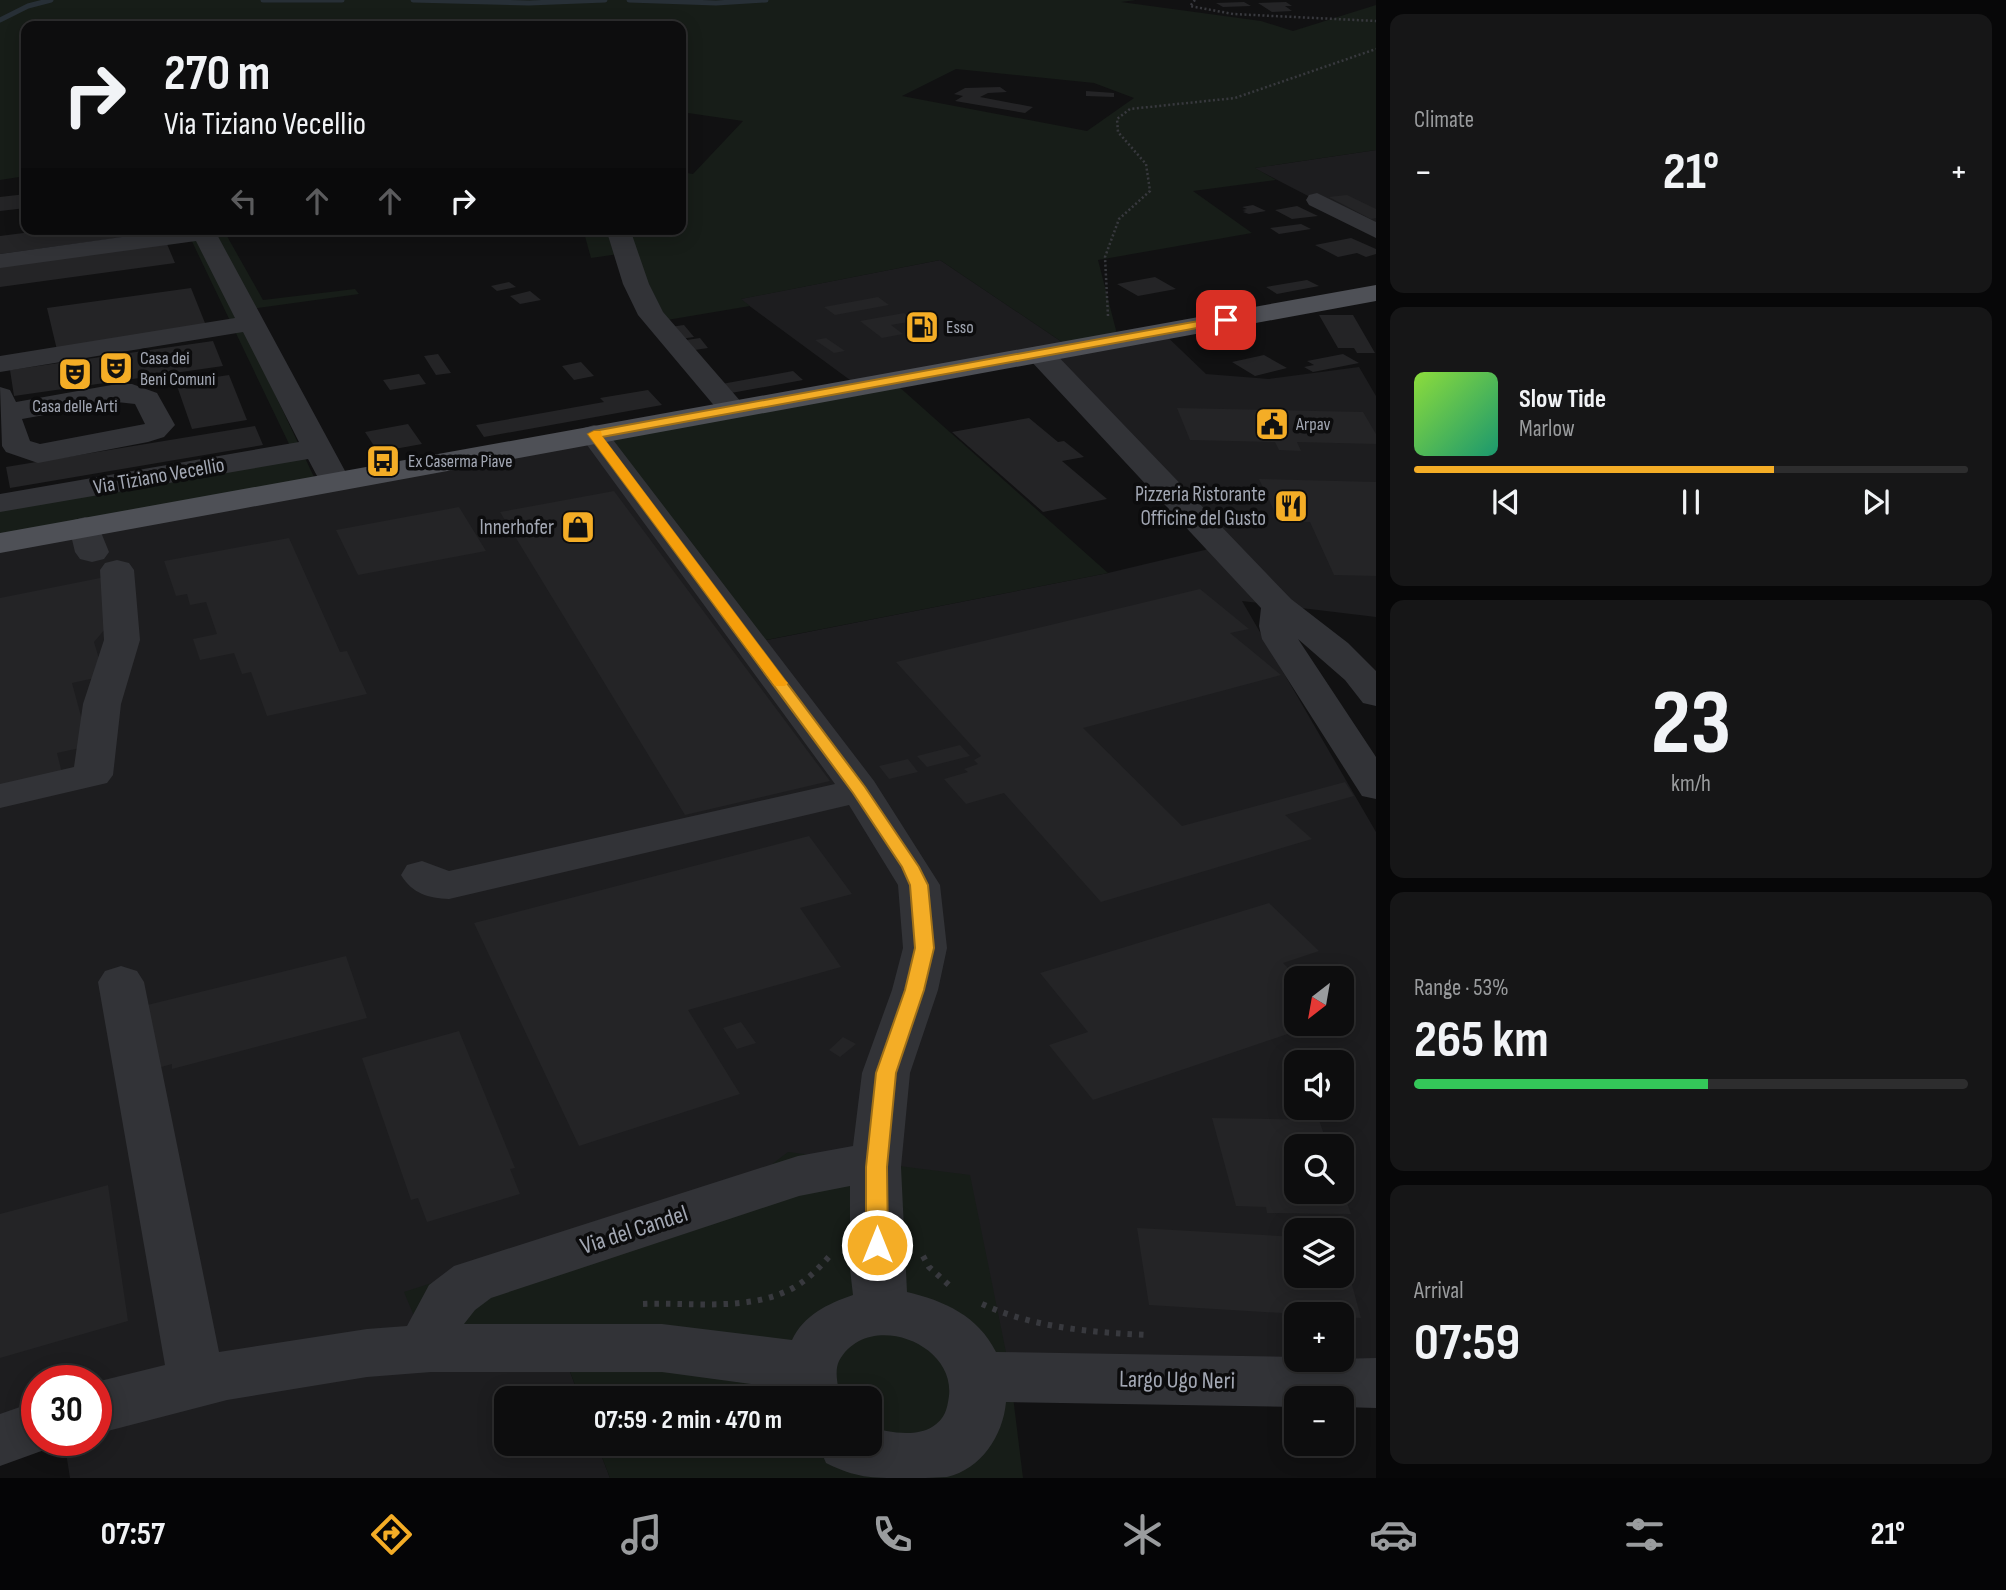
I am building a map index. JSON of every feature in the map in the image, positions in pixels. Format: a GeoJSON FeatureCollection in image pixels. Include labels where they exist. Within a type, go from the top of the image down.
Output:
{"type":"FeatureCollection","features":[{"type":"Feature","properties":{"kind":"main road","name":"Via Tiziano Vecellio"},"geometry":{"type":"LineString","coordinates":[[0,543],[98,550],[335,482],[1376,292]]}},
{"type":"Feature","properties":{"kind":"street"},"geometry":{"type":"LineString","coordinates":[[1317,200],[1376,232]]}},
{"type":"Feature","properties":{"kind":"street"},"geometry":{"type":"LineString","coordinates":[[0,261],[176,235]]}},
{"type":"Feature","properties":{"kind":"street"},"geometry":{"type":"LineString","coordinates":[[205,235],[335,482]]}},
{"type":"Feature","properties":{"kind":"street"},"geometry":{"type":"LineString","coordinates":[[620,235],[636,285],[651,315],[732,409]]}},
{"type":"Feature","properties":{"kind":"street"},"geometry":{"type":"LineString","coordinates":[[0,364],[251,323]]}},
{"type":"Feature","properties":{"kind":"street"},"geometry":{"type":"LineString","coordinates":[[1040,354],[1279,606],[1335,651],[1376,695]]}},
{"type":"Feature","properties":{"kind":"street"},"geometry":{"type":"LineString","coordinates":[[594,434],[860,790],[915,876],[921,895],[925,948],[915,990],[886,1073],[876,1167],[877,1269],[882,1311]]}},
{"type":"Feature","properties":{"kind":"street","name":"Via Tiziano Vecellio"},"geometry":{"type":"LineString","coordinates":[[0,503],[317,448]]}},
{"type":"Feature","properties":{"kind":"street"},"geometry":{"type":"LineString","coordinates":[[0,796],[93,775],[102,704],[122,639],[98,550]]}},
{"type":"Feature","properties":{"kind":"street"},"geometry":{"type":"LineString","coordinates":[[1279,606],[1277,626],[1280,639],[1376,788]]}},
{"type":"Feature","properties":{"kind":"street"},"geometry":{"type":"LineString","coordinates":[[422,875],[434,884],[449,885],[631,827],[860,790]]}},
{"type":"Feature","properties":{"kind":"street"},"geometry":{"type":"LineString","coordinates":[[121,982],[197,1383]]}},
{"type":"Feature","properties":{"kind":"street","name":"Via del Candel"},"geometry":{"type":"LineString","coordinates":[[427,1348],[443,1308],[458,1290],[473,1282],[798,1176],[846,1166],[876,1167]]}},
{"type":"Feature","properties":{"kind":"street"},"geometry":{"type":"LineString","coordinates":[[112,1404],[197,1383],[303,1362],[427,1348],[662,1349],[811,1382],[814,1352],[834,1328],[848,1319],[882,1311],[919,1318],[953,1336],[969,1355],[978,1377],[980,1399],[975,1419],[963,1436],[928,1468],[872,1456]]}},
{"type":"Feature","properties":{"kind":"street","name":"Largo Ugo Neri"},"geometry":{"type":"LineString","coordinates":[[978,1377],[1376,1383]]}},
{"type":"Feature","properties":{"kind":"street"},"geometry":{"type":"LineString","coordinates":[[0,1440],[21,1433]]}},
{"type":"Feature","properties":{"kind":"path"},"geometry":{"type":"LineString","coordinates":[[1195,0],[1190,6],[1233,14],[1376,21]]}},
{"type":"Feature","properties":{"kind":"path"},"geometry":{"type":"LineString","coordinates":[[1109,341],[1105,257],[1119,219],[1150,191],[1146,164],[1118,132],[1117,119],[1130,109],[1235,98],[1376,49]]}},
{"type":"Feature","properties":{"kind":"path"},"geometry":{"type":"LineString","coordinates":[[917,1246],[929,1266],[954,1288]]}},
{"type":"Feature","properties":{"kind":"path"},"geometry":{"type":"LineString","coordinates":[[971,1299],[1018,1320],[1043,1327],[1161,1335]]}},
{"type":"Feature","properties":{"kind":"shaded area"},"geometry":{"type":"Polygon","coordinates":[[[0,0],[1136,0],[1121,2],[1261,21],[1293,31],[1376,5],[1376,150],[1255,168],[1276,180],[1193,191],[1252,233],[1098,260],[1117,334],[1065,344],[940,260],[741,299],[750,306],[667,320],[626,253],[591,258],[585,235],[686,235],[686,173],[693,174],[743,121],[686,113],[686,21],[21,21],[21,177],[0,180],[0,0]],[[956,69],[902,96],[1087,131],[1134,98],[1094,83],[956,69]]]}},
{"type":"Feature","properties":{"kind":"shaded area"},"geometry":{"type":"Polygon","coordinates":[[[1376,150],[1376,231],[1254,168],[1376,150]]]}},
{"type":"Feature","properties":{"kind":"shaded area"},"geometry":{"type":"Polygon","coordinates":[[[189,235],[226,235],[263,300],[355,289],[359,294],[236,311],[314,477],[0,551],[0,496],[290,446],[189,235]]]}},
{"type":"Feature","properties":{"kind":"shaded area"},"geometry":{"type":"Polygon","coordinates":[[[940,260],[1065,344],[1157,327],[1206,374],[1269,379],[1359,367],[1376,396],[1376,617],[1242,601],[1376,832],[1376,1390],[1354,1389],[1354,1386],[1316,1386],[556,1335],[575,1386],[494,1386],[494,1456],[602,1456],[610,1478],[70,1478],[67,1456],[112,1456],[112,1365],[21,1365],[21,1441],[0,1448],[0,551],[593,429],[762,641],[1108,573],[1213,548],[1037,349],[854,383],[740,299],[940,260]]]}},
{"type":"Feature","properties":{"kind":"shaded area"},"geometry":{"type":"Polygon","coordinates":[[[888,377],[1108,573],[761,641],[593,429],[888,377]]]}},
{"type":"Feature","properties":{"kind":"shaded area"},"geometry":{"type":"Polygon","coordinates":[[[788,1152],[970,1175],[1010,1372],[1023,1478],[610,1478],[602,1456],[882,1456],[882,1386],[575,1386],[556,1335],[422,1335],[404,1292],[753,1179],[788,1152]]]}},
{"type":"Feature","properties":{"kind":"building"},"geometry":{"type":"Polygon","coordinates":[[[1244,2],[1251,6],[1223,7],[1216,3],[1244,2]]]}},
{"type":"Feature","properties":{"kind":"building"},"geometry":{"type":"Polygon","coordinates":[[[1286,2],[1292,6],[1285,6],[1292,11],[1272,12],[1258,3],[1286,2]]]}},
{"type":"Feature","properties":{"kind":"building"},"geometry":{"type":"Polygon","coordinates":[[[1000,87],[1007,92],[988,93],[980,97],[1033,107],[1025,113],[955,101],[963,96],[954,94],[965,88],[1000,87]]]}},
{"type":"Feature","properties":{"kind":"building"},"geometry":{"type":"Polygon","coordinates":[[[1086,91],[1114,93],[1114,97],[1086,96],[1086,91]]]}},
{"type":"Feature","properties":{"kind":"building"},"geometry":{"type":"Polygon","coordinates":[[[21,195],[21,209],[0,211],[0,197],[21,195]]]}},
{"type":"Feature","properties":{"kind":"building"},"geometry":{"type":"Polygon","coordinates":[[[1347,195],[1376,209],[1376,218],[1371,219],[1329,197],[1347,195]]]}},
{"type":"Feature","properties":{"kind":"building"},"geometry":{"type":"Polygon","coordinates":[[[1253,205],[1266,211],[1249,214],[1243,212],[1246,211],[1242,210],[1247,209],[1242,207],[1253,205]]]}},
{"type":"Feature","properties":{"kind":"building"},"geometry":{"type":"Polygon","coordinates":[[[1297,206],[1318,216],[1292,219],[1275,210],[1297,206]]]}},
{"type":"Feature","properties":{"kind":"building"},"geometry":{"type":"Polygon","coordinates":[[[1301,224],[1311,229],[1279,234],[1270,228],[1301,224]]]}},
{"type":"Feature","properties":{"kind":"building"},"geometry":{"type":"Polygon","coordinates":[[[21,233],[140,235],[0,254],[0,236],[21,233]]]}},
{"type":"Feature","properties":{"kind":"building"},"geometry":{"type":"Polygon","coordinates":[[[1351,238],[1376,249],[1376,254],[1366,257],[1357,253],[1338,257],[1315,245],[1351,238]]]}},
{"type":"Feature","properties":{"kind":"building"},"geometry":{"type":"Polygon","coordinates":[[[167,244],[175,263],[0,287],[0,266],[167,244]]]}},
{"type":"Feature","properties":{"kind":"building"},"geometry":{"type":"Polygon","coordinates":[[[1155,277],[1176,289],[1138,296],[1117,284],[1155,277]]]}},
{"type":"Feature","properties":{"kind":"building"},"geometry":{"type":"Polygon","coordinates":[[[1307,280],[1319,286],[1277,294],[1266,287],[1307,280]]]}},
{"type":"Feature","properties":{"kind":"building"},"geometry":{"type":"Polygon","coordinates":[[[509,282],[516,287],[497,291],[491,286],[509,282]]]}},
{"type":"Feature","properties":{"kind":"building"},"geometry":{"type":"Polygon","coordinates":[[[191,288],[207,328],[57,350],[47,308],[191,288]]]}},
{"type":"Feature","properties":{"kind":"building"},"geometry":{"type":"Polygon","coordinates":[[[530,291],[541,300],[520,304],[510,296],[530,291]]]}},
{"type":"Feature","properties":{"kind":"building"},"geometry":{"type":"Polygon","coordinates":[[[878,297],[889,305],[835,315],[824,307],[878,297]]]}},
{"type":"Feature","properties":{"kind":"building"},"geometry":{"type":"Polygon","coordinates":[[[904,313],[914,321],[891,325],[903,334],[882,338],[860,321],[904,313]]]}},
{"type":"Feature","properties":{"kind":"building"},"geometry":{"type":"Polygon","coordinates":[[[1319,315],[1353,315],[1375,353],[1357,353],[1354,348],[1338,348],[1319,315]]]}},
{"type":"Feature","properties":{"kind":"building"},"geometry":{"type":"Polygon","coordinates":[[[684,325],[694,337],[680,339],[670,327],[684,325]]]}},
{"type":"Feature","properties":{"kind":"building"},"geometry":{"type":"Polygon","coordinates":[[[700,338],[708,348],[688,351],[680,341],[700,338]]]}},
{"type":"Feature","properties":{"kind":"building"},"geometry":{"type":"Polygon","coordinates":[[[826,338],[845,351],[834,353],[815,340],[826,338]]]}},
{"type":"Feature","properties":{"kind":"building","name":"Casa dei Beni Comuni"},"geometry":{"type":"Polygon","coordinates":[[[213,341],[223,366],[14,396],[10,370],[213,341]]]}},
{"type":"Feature","properties":{"kind":"building"},"geometry":{"type":"Polygon","coordinates":[[[438,354],[451,373],[436,375],[424,356],[438,354]]]}},
{"type":"Feature","properties":{"kind":"building"},"geometry":{"type":"Polygon","coordinates":[[[1343,354],[1359,363],[1313,372],[1304,367],[1314,365],[1307,361],[1343,354]]]}},
{"type":"Feature","properties":{"kind":"building"},"geometry":{"type":"Polygon","coordinates":[[[1264,355],[1287,368],[1255,376],[1232,362],[1264,355]]]}},
{"type":"Feature","properties":{"kind":"building"},"geometry":{"type":"Polygon","coordinates":[[[581,362],[594,376],[574,380],[562,366],[581,362]]]}},
{"type":"Feature","properties":{"kind":"building"},"geometry":{"type":"Polygon","coordinates":[[[793,371],[803,380],[720,395],[711,386],[793,371]]]}},
{"type":"Feature","properties":{"kind":"building"},"geometry":{"type":"Polygon","coordinates":[[[419,374],[426,384],[390,390],[383,380],[419,374]]]}},
{"type":"Feature","properties":{"kind":"building"},"geometry":{"type":"Polygon","coordinates":[[[229,375],[247,420],[192,429],[176,383],[229,375]]]}},
{"type":"Feature","properties":{"kind":"building"},"geometry":{"type":"Polygon","coordinates":[[[648,390],[662,405],[484,437],[476,425],[604,402],[600,398],[648,390]]]}},
{"type":"Feature","properties":{"kind":"building"},"geometry":{"type":"Polygon","coordinates":[[[1177,408],[1363,412],[1376,434],[1376,444],[1297,442],[1301,451],[1279,450],[1275,442],[1190,440],[1177,408]]]}},
{"type":"Feature","properties":{"kind":"building"},"geometry":{"type":"Polygon","coordinates":[[[1029,418],[1058,442],[1064,441],[1084,457],[1062,461],[1107,499],[1043,512],[952,432],[1029,418]]]}},
{"type":"Feature","properties":{"kind":"building"},"geometry":{"type":"Polygon","coordinates":[[[408,424],[422,444],[378,452],[365,432],[408,424]]]}},
{"type":"Feature","properties":{"kind":"building"},"geometry":{"type":"Polygon","coordinates":[[[255,426],[263,445],[10,488],[6,467],[255,426]]]}},
{"type":"Feature","properties":{"kind":"building"},"geometry":{"type":"Polygon","coordinates":[[[1259,479],[1376,482],[1376,576],[1334,575],[1310,522],[1279,521],[1259,479]]]}},
{"type":"Feature","properties":{"kind":"building"},"geometry":{"type":"Polygon","coordinates":[[[614,491],[830,781],[685,815],[500,512],[614,491]]]}},
{"type":"Feature","properties":{"kind":"building"},"geometry":{"type":"Polygon","coordinates":[[[459,507],[486,551],[358,575],[336,530],[459,507]]]}},
{"type":"Feature","properties":{"kind":"building"},"geometry":{"type":"Polygon","coordinates":[[[289,538],[340,652],[347,651],[367,694],[267,716],[251,672],[242,674],[234,653],[200,660],[193,639],[217,634],[206,602],[190,605],[187,594],[176,596],[164,561],[289,538]]]}},
{"type":"Feature","properties":{"kind":"building"},"geometry":{"type":"Polygon","coordinates":[[[105,577],[117,615],[94,642],[104,676],[72,683],[89,746],[57,753],[62,773],[0,787],[0,598],[105,577]]]}},
{"type":"Feature","properties":{"kind":"building"},"geometry":{"type":"Polygon","coordinates":[[[1200,589],[1249,629],[1230,633],[1281,675],[1083,728],[1182,826],[1345,782],[1354,796],[1285,815],[1312,839],[1101,902],[1004,793],[966,804],[944,779],[968,772],[964,769],[978,764],[974,760],[981,756],[896,662],[1200,589]]]}},
{"type":"Feature","properties":{"kind":"building"},"geometry":{"type":"Polygon","coordinates":[[[960,745],[970,756],[927,767],[917,756],[960,745]]]}},
{"type":"Feature","properties":{"kind":"building"},"geometry":{"type":"Polygon","coordinates":[[[908,759],[918,772],[889,779],[879,766],[908,759]]]}},
{"type":"Feature","properties":{"kind":"building"},"geometry":{"type":"Polygon","coordinates":[[[809,836],[852,894],[800,908],[841,967],[688,1010],[740,1094],[579,1146],[474,923],[809,836]]]}},
{"type":"Feature","properties":{"kind":"building"},"geometry":{"type":"Polygon","coordinates":[[[1269,903],[1319,951],[1283,963],[1286,966],[1284,1035],[1093,1100],[1049,1045],[1088,1032],[1040,973],[1269,903]]]}},
{"type":"Feature","properties":{"kind":"building"},"geometry":{"type":"Polygon","coordinates":[[[346,956],[367,1018],[172,1069],[172,1064],[143,1072],[131,1009],[346,956]]]}},
{"type":"Feature","properties":{"kind":"building"},"geometry":{"type":"Polygon","coordinates":[[[741,1022],[756,1043],[737,1049],[723,1028],[741,1022]]]}},
{"type":"Feature","properties":{"kind":"building"},"geometry":{"type":"Polygon","coordinates":[[[459,1031],[515,1168],[510,1169],[520,1194],[427,1222],[418,1198],[411,1200],[362,1058],[459,1031]]]}},
{"type":"Feature","properties":{"kind":"building"},"geometry":{"type":"Polygon","coordinates":[[[843,1037],[856,1044],[840,1057],[829,1050],[843,1037]]]}},
{"type":"Feature","properties":{"kind":"building"},"geometry":{"type":"Polygon","coordinates":[[[1212,1118],[1319,1120],[1324,1134],[1284,1134],[1284,1204],[1347,1204],[1351,1214],[1267,1213],[1266,1207],[1236,1206],[1212,1118]]]}},
{"type":"Feature","properties":{"kind":"building"},"geometry":{"type":"Polygon","coordinates":[[[108,1185],[128,1321],[0,1358],[0,1214],[108,1185]]]}},
{"type":"Feature","properties":{"kind":"building"},"geometry":{"type":"Polygon","coordinates":[[[1137,1228],[1284,1236],[1284,1288],[1353,1288],[1361,1318],[1354,1318],[1354,1302],[1284,1302],[1284,1313],[1149,1305],[1137,1228]]]}},
{"type":"Feature","properties":{"kind":"waterway"},"geometry":{"type":"LineString","coordinates":[[0,20],[28,6],[51,0]]}},
{"type":"Feature","properties":{"kind":"waterway"},"geometry":{"type":"LineString","coordinates":[[263,0],[342,0]]}},
{"type":"Feature","properties":{"kind":"waterway"},"geometry":{"type":"LineString","coordinates":[[413,0],[529,3],[605,0]]}},
{"type":"Feature","properties":{"kind":"waterway"},"geometry":{"type":"LineString","coordinates":[[629,0],[716,3],[766,0]]}},
{"type":"Feature","properties":{"kind":"slow traffic"},"geometry":{"type":"LineString","coordinates":[[597,434],[594,434],[780,683]]}},
{"type":"Feature","properties":{"kind":"place","name":"Esso"},"geometry":{"type":"Point","coordinates":[922,327]}},
{"type":"Feature","properties":{"kind":"place","name":"Casa dei Beni Comuni"},"geometry":{"type":"Point","coordinates":[116,368]}},
{"type":"Feature","properties":{"kind":"place","name":"Casa delle Arti"},"geometry":{"type":"Point","coordinates":[75,374]}},
{"type":"Feature","properties":{"kind":"place","name":"Arpav"},"geometry":{"type":"Point","coordinates":[1272,424]}},
{"type":"Feature","properties":{"kind":"place","name":"Ex Caserma Piave"},"geometry":{"type":"Point","coordinates":[383,461]}},
{"type":"Feature","properties":{"kind":"place","name":"Pizzeria Ristorante Officine del Gusto"},"geometry":{"type":"Point","coordinates":[1291,506]}},
{"type":"Feature","properties":{"kind":"place","name":"Innerhofer"},"geometry":{"type":"Point","coordinates":[578,527]}},
{"type":"Feature","properties":{"kind":"route"},"geometry":{"type":"LineString","coordinates":[[877,1245],[876,1167],[886,1073],[915,990],[919,963],[925,948],[919,885],[911,867],[860,790],[594,434],[1226,320]]}}]}
